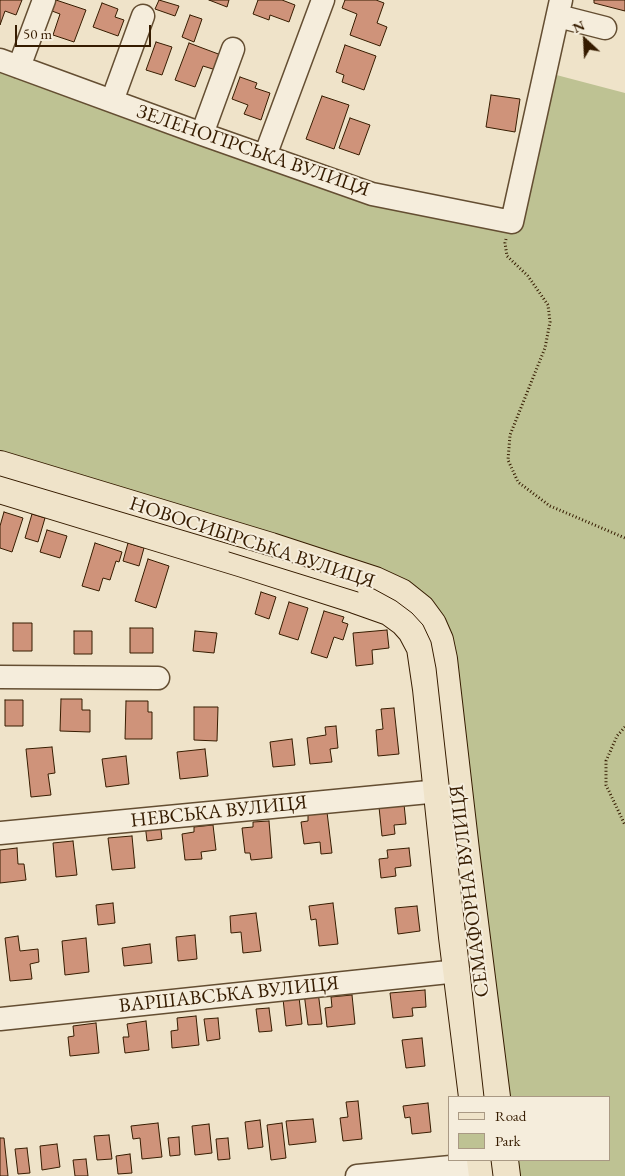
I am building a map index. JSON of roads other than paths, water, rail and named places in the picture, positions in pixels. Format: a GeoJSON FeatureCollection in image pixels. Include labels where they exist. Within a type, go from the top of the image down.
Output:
{"type":"FeatureCollection","features":[{"type":"Feature","properties":{"kind":"main road","name":"НОВОСИБІРСЬКА ВУЛИЦЯ"},"geometry":{"type":"LineString","coordinates":[[0,465],[287,552],[375,581],[401,593],[420,609],[432,624],[439,640],[437,687]]}},
{"type":"Feature","properties":{"kind":"main road","name":"НОВОСИБІРСЬКА ВУЛИЦЯ"},"geometry":{"type":"LineString","coordinates":[[0,489],[243,563],[388,611],[404,622],[418,640],[423,657],[437,687]]}},
{"type":"Feature","properties":{"kind":"main road","name":"СЕМАФОРНА ВУЛИЦЯ"},"geometry":{"type":"LineString","coordinates":[[437,687],[439,791],[473,1096]]}},
{"type":"Feature","properties":{"kind":"main road","name":"СЕМАФОРНА ВУЛИЦЯ"},"geometry":{"type":"LineString","coordinates":[[437,687],[467,869],[496,1096]]}},
{"type":"Feature","properties":{"kind":"main road"},"geometry":{"type":"LineString","coordinates":[[487,1165],[506,1176]]}},
{"type":"Feature","properties":{"kind":"street"},"geometry":{"type":"LineString","coordinates":[[10,63],[44,0]]}},
{"type":"Feature","properties":{"kind":"street"},"geometry":{"type":"LineString","coordinates":[[264,156],[323,0]]}},
{"type":"Feature","properties":{"kind":"street"},"geometry":{"type":"LineString","coordinates":[[560,8],[605,28]]}},
{"type":"Feature","properties":{"kind":"street","name":"ЗЕЛЕНОГІРСЬКА ВУЛИЦЯ"},"geometry":{"type":"LineString","coordinates":[[10,63],[372,194],[512,222],[560,8]]}},
{"type":"Feature","properties":{"kind":"street"},"geometry":{"type":"LineString","coordinates":[[112,101],[143,16]]}},
{"type":"Feature","properties":{"kind":"street"},"geometry":{"type":"LineString","coordinates":[[202,134],[234,49]]}},
{"type":"Feature","properties":{"kind":"street"},"geometry":{"type":"LineString","coordinates":[[0,677],[158,678]]}},
{"type":"Feature","properties":{"kind":"street","name":"НЕВСЬКА ВУЛИЦЯ"},"geometry":{"type":"LineString","coordinates":[[0,833],[439,791]]}},
{"type":"Feature","properties":{"kind":"street","name":"ВАРШАВСЬКА ВУЛИЦЯ"},"geometry":{"type":"LineString","coordinates":[[0,1019],[458,971]]}},
{"type":"Feature","properties":{"kind":"street"},"geometry":{"type":"LineString","coordinates":[[357,1176],[487,1165]]}},
{"type":"Feature","properties":{"kind":"tram line"},"geometry":{"type":"LineString","coordinates":[[0,476],[374,589],[396,601],[412,613],[423,625],[431,642],[436,668],[484,1096]]}},
{"type":"Feature","properties":{"kind":"tram line"},"geometry":{"type":"LineString","coordinates":[[229,552],[358,592]]}},
{"type":"Feature","properties":{"kind":"tram line"},"geometry":{"type":"LineString","coordinates":[[491,1161],[493,1176]]}}]}
